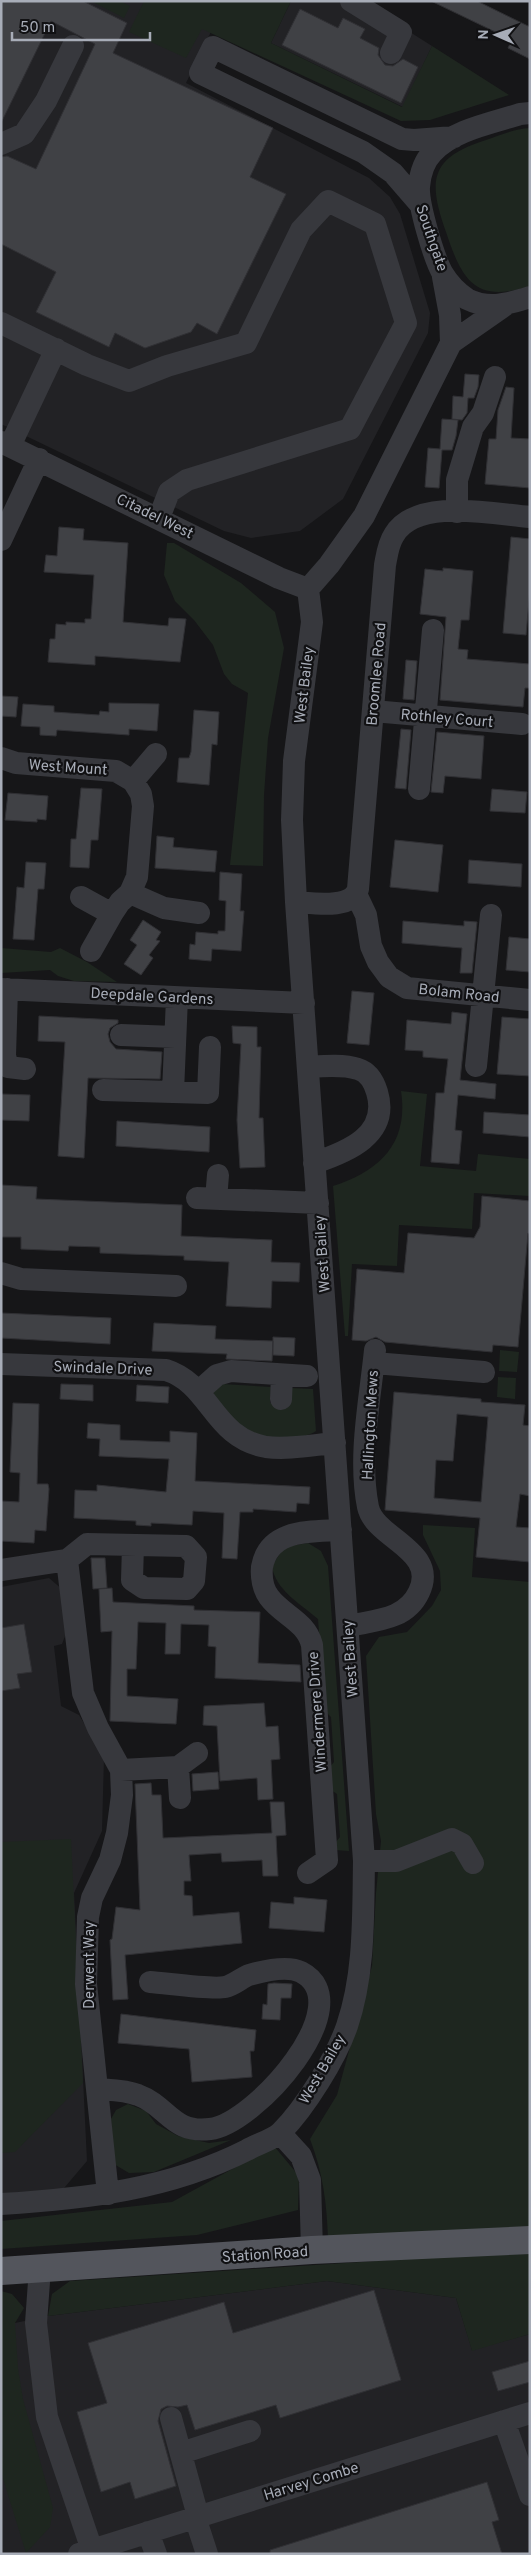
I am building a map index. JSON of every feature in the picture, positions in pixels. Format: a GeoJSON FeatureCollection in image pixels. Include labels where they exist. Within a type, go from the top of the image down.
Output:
{"type":"FeatureCollection","features":[{"type":"Feature","properties":{"kind":"main road","name":"Station Road"},"geometry":{"type":"LineString","coordinates":[[1,2271],[312,2250],[530,2240]]}},
{"type":"Feature","properties":{"kind":"street"},"geometry":{"type":"LineString","coordinates":[[352,1],[401,32],[391,53]]}},
{"type":"Feature","properties":{"kind":"street"},"geometry":{"type":"LineString","coordinates":[[1,144],[24,134],[46,101],[73,46]]}},
{"type":"Feature","properties":{"kind":"street"},"geometry":{"type":"LineString","coordinates":[[419,203],[393,173],[363,152],[200,73],[213,47],[402,139],[414,140],[454,136]]}},
{"type":"Feature","properties":{"kind":"street","name":"Southgate"},"geometry":{"type":"LineString","coordinates":[[526,111],[454,136],[433,152],[425,163],[420,176],[419,203],[443,273],[460,294],[487,306],[504,306],[530,297]]}},
{"type":"Feature","properties":{"kind":"street"},"geometry":{"type":"LineString","coordinates":[[1,323],[87,366],[129,381],[168,366],[246,343],[301,230],[328,201],[375,224],[406,323],[350,429],[187,480],[170,492],[159,518]]}},
{"type":"Feature","properties":{"kind":"street"},"geometry":{"type":"LineString","coordinates":[[308,590],[330,565],[364,516],[451,342],[450,315],[443,273]]}},
{"type":"Feature","properties":{"kind":"street"},"geometry":{"type":"LineString","coordinates":[[451,342],[504,306]]}},
{"type":"Feature","properties":{"kind":"street"},"geometry":{"type":"LineString","coordinates":[[6,444],[56,349]]}},
{"type":"Feature","properties":{"kind":"street"},"geometry":{"type":"LineString","coordinates":[[457,512],[457,480],[472,427],[482,414],[494,377]]}},
{"type":"Feature","properties":{"kind":"street","name":"Citadel West"},"geometry":{"type":"LineString","coordinates":[[6,444],[279,578],[308,590]]}},
{"type":"Feature","properties":{"kind":"street"},"geometry":{"type":"LineString","coordinates":[[1,540],[38,459]]}},
{"type":"Feature","properties":{"kind":"street","name":"Broomlee Road"},"geometry":{"type":"LineString","coordinates":[[357,896],[385,565],[393,536],[401,526],[425,513],[437,510],[530,517]]}},
{"type":"Feature","properties":{"kind":"street","name":"West Bailey"},"geometry":{"type":"LineString","coordinates":[[1,2204],[108,2194],[142,2188],[183,2176],[232,2158],[280,2133],[317,2082],[346,2027],[362,1953],[364,1861],[314,1163],[292,820],[294,761],[312,622],[308,590]]}},
{"type":"Feature","properties":{"kind":"street"},"geometry":{"type":"LineString","coordinates":[[419,789],[434,630]]}},
{"type":"Feature","properties":{"kind":"street","name":"Rothley Court"},"geometry":{"type":"LineString","coordinates":[[373,711],[522,724]]}},
{"type":"Feature","properties":{"kind":"street"},"geometry":{"type":"LineString","coordinates":[[91,951],[120,902],[130,893],[137,878],[143,806],[141,794],[133,781],[156,754]]}},
{"type":"Feature","properties":{"kind":"street","name":"West Mount"},"geometry":{"type":"LineString","coordinates":[[1,758],[16,763],[104,768],[116,771],[133,781]]}},
{"type":"Feature","properties":{"kind":"street"},"geometry":{"type":"LineString","coordinates":[[130,893],[164,908],[199,913]]}},
{"type":"Feature","properties":{"kind":"street"},"geometry":{"type":"LineString","coordinates":[[296,902],[337,903],[349,901],[357,896]]}},
{"type":"Feature","properties":{"kind":"street","name":"Bolam Road"},"geometry":{"type":"LineString","coordinates":[[357,896],[366,915],[372,946],[378,962],[389,977],[407,988],[530,1000]]}},
{"type":"Feature","properties":{"kind":"street"},"geometry":{"type":"LineString","coordinates":[[81,897],[112,914]]}},
{"type":"Feature","properties":{"kind":"street"},"geometry":{"type":"LineString","coordinates":[[476,1066],[491,915]]}},
{"type":"Feature","properties":{"kind":"street"},"geometry":{"type":"LineString","coordinates":[[4,989],[5,1056],[8,1066],[25,1069]]}},
{"type":"Feature","properties":{"kind":"street","name":"Deepdale Gardens"},"geometry":{"type":"LineString","coordinates":[[4,989],[304,1003]]}},
{"type":"Feature","properties":{"kind":"street"},"geometry":{"type":"LineString","coordinates":[[174,1092],[177,998]]}},
{"type":"Feature","properties":{"kind":"street"},"geometry":{"type":"LineString","coordinates":[[121,1035],[175,1037]]}},
{"type":"Feature","properties":{"kind":"street"},"geometry":{"type":"LineString","coordinates":[[103,1090],[208,1093],[210,1047]]}},
{"type":"Feature","properties":{"kind":"street"},"geometry":{"type":"LineString","coordinates":[[308,1067],[334,1066],[359,1069],[373,1080],[380,1108],[376,1127],[367,1137],[346,1151],[314,1163]]}},
{"type":"Feature","properties":{"kind":"street"},"geometry":{"type":"LineString","coordinates":[[218,1175],[207,1199],[318,1203]]}},
{"type":"Feature","properties":{"kind":"street"},"geometry":{"type":"LineString","coordinates":[[1,1273],[21,1279],[147,1295],[176,1286]]}},
{"type":"Feature","properties":{"kind":"street","name":"Hallington Mews"},"geometry":{"type":"LineString","coordinates":[[348,1626],[402,1614],[415,1602],[421,1588],[420,1563],[414,1555],[372,1518],[368,1508],[366,1452],[374,1356],[484,1372]]}},
{"type":"Feature","properties":{"kind":"street","name":"Swindale Drive"},"geometry":{"type":"LineString","coordinates":[[1,1364],[166,1370],[186,1380],[198,1392],[225,1427],[251,1443],[268,1447],[335,1443]]}},
{"type":"Feature","properties":{"kind":"street"},"geometry":{"type":"LineString","coordinates":[[198,1392],[217,1375],[231,1371],[307,1376]]}},
{"type":"Feature","properties":{"kind":"street"},"geometry":{"type":"LineString","coordinates":[[281,1399],[282,1375]]}},
{"type":"Feature","properties":{"kind":"street","name":"Windermere Drive"},"geometry":{"type":"LineString","coordinates":[[308,1873],[327,1860],[312,1644],[309,1633],[270,1598],[263,1586],[262,1570],[270,1548],[280,1539],[295,1533],[341,1530]]}},
{"type":"Feature","properties":{"kind":"street"},"geometry":{"type":"LineString","coordinates":[[1,1570],[67,1560],[87,1544],[133,1545]]}},
{"type":"Feature","properties":{"kind":"street","name":"Derwent Way"},"geometry":{"type":"LineString","coordinates":[[67,1560],[83,1693],[98,1728],[121,1770],[122,1795],[117,1833],[110,1860],[92,1898],[88,1916],[86,1984],[108,2194]]}},
{"type":"Feature","properties":{"kind":"street"},"geometry":{"type":"LineString","coordinates":[[121,1770],[178,1767],[197,1753]]}},
{"type":"Feature","properties":{"kind":"street"},"geometry":{"type":"LineString","coordinates":[[178,1767],[180,1798]]}},
{"type":"Feature","properties":{"kind":"street"},"geometry":{"type":"LineString","coordinates":[[364,1861],[396,1861],[452,1839],[462,1844],[473,1863]]}},
{"type":"Feature","properties":{"kind":"street"},"geometry":{"type":"LineString","coordinates":[[97,2089],[139,2095],[163,2110],[178,2125],[197,2130],[212,2129],[229,2124],[246,2113],[280,2081],[306,2045],[318,2013],[318,1999],[313,1982],[300,1972],[279,1969],[249,1976],[225,1987],[162,1989]]}},
{"type":"Feature","properties":{"kind":"street"},"geometry":{"type":"LineString","coordinates":[[280,2133],[301,2156],[310,2180],[312,2250]]}},
{"type":"Feature","properties":{"kind":"street","name":"Harvey Combe"},"geometry":{"type":"LineString","coordinates":[[40,2268],[36,2323],[47,2417],[85,2552],[530,2413]]}},
{"type":"Feature","properties":{"kind":"street"},"geometry":{"type":"LineString","coordinates":[[171,2418],[207,2554]]}},
{"type":"Feature","properties":{"kind":"street"},"geometry":{"type":"LineString","coordinates":[[504,2421],[530,2495]]}},
{"type":"Feature","properties":{"kind":"street"},"geometry":{"type":"LineString","coordinates":[[181,2453],[250,2431]]}},
{"type":"Feature","properties":{"kind":"street"},"geometry":{"type":"LineString","coordinates":[[148,2532],[156,2554]]}},
{"type":"Feature","properties":{"kind":"shaded area"},"geometry":{"type":"Polygon","coordinates":[[[1,1],[226,1],[186,83],[369,178],[390,197],[400,214],[430,313],[428,333],[343,499],[300,531],[251,538],[224,531],[1,424],[1,1]]]}},
{"type":"Feature","properties":{"kind":"shaded area"},"geometry":{"type":"Polygon","coordinates":[[[91,1],[120,1],[130,6],[124,18],[91,1]]]}},
{"type":"Feature","properties":{"kind":"shaded area"},"geometry":{"type":"Polygon","coordinates":[[[144,1],[291,1],[271,43],[402,107],[432,46],[509,95],[430,120],[401,121],[202,29],[186,58],[129,32],[144,1]]]}},
{"type":"Feature","properties":{"kind":"shaded area"},"geometry":{"type":"Polygon","coordinates":[[[291,1],[361,1],[432,46],[403,107],[271,43],[291,1]]]}},
{"type":"Feature","properties":{"kind":"shaded area"},"geometry":{"type":"Polygon","coordinates":[[[530,128],[530,286],[511,291],[496,292],[483,289],[473,284],[465,275],[452,249],[437,199],[436,185],[438,174],[453,155],[467,147],[507,132],[530,128]]]}},
{"type":"Feature","properties":{"kind":"shaded area"},"geometry":{"type":"Polygon","coordinates":[[[167,543],[174,543],[241,583],[275,612],[284,648],[268,738],[264,795],[263,866],[230,865],[248,693],[232,684],[224,674],[213,645],[194,620],[175,601],[164,575],[167,543]]]}},
{"type":"Feature","properties":{"kind":"shaded area"},"geometry":{"type":"Polygon","coordinates":[[[1,948],[51,952],[60,948],[87,962],[117,982],[74,981],[58,976],[50,970],[1,973],[1,948]]]}},
{"type":"Feature","properties":{"kind":"shaded area"},"geometry":{"type":"Polygon","coordinates":[[[401,1091],[427,1094],[420,1166],[476,1171],[478,1154],[530,1159],[530,1196],[474,1193],[472,1229],[399,1225],[397,1266],[352,1264],[348,1336],[345,1336],[333,1186],[365,1172],[388,1152],[400,1126],[402,1109],[401,1091]]]}},
{"type":"Feature","properties":{"kind":"shaded area"},"geometry":{"type":"Polygon","coordinates":[[[500,1350],[519,1352],[517,1372],[499,1371],[500,1350]]]}},
{"type":"Feature","properties":{"kind":"shaded area"},"geometry":{"type":"Polygon","coordinates":[[[498,1377],[516,1378],[515,1399],[497,1397],[498,1377]]]}},
{"type":"Feature","properties":{"kind":"shaded area"},"geometry":{"type":"Polygon","coordinates":[[[222,1384],[271,1387],[270,1403],[289,1404],[290,1388],[313,1389],[316,1431],[287,1439],[263,1438],[252,1434],[216,1406],[213,1391],[222,1384]]]}},
{"type":"Feature","properties":{"kind":"shaded area"},"geometry":{"type":"Polygon","coordinates":[[[423,1525],[475,1528],[472,1577],[530,1582],[530,2230],[328,2240],[324,2189],[310,2139],[337,2095],[372,1966],[381,1841],[376,1814],[366,1656],[379,1637],[407,1632],[432,1606],[441,1590],[440,1571],[423,1535],[423,1525]]]}},
{"type":"Feature","properties":{"kind":"shaded area"},"geometry":{"type":"Polygon","coordinates":[[[308,1543],[321,1551],[328,1566],[349,1851],[335,1850],[335,1843],[340,1837],[337,1794],[331,1790],[329,1768],[334,1762],[331,1717],[325,1711],[318,1619],[283,1589],[274,1575],[272,1566],[284,1547],[308,1543]]]}},
{"type":"Feature","properties":{"kind":"shaded area"},"geometry":{"type":"Polygon","coordinates":[[[49,1578],[63,1590],[67,1631],[62,1644],[54,1646],[61,1706],[79,1715],[104,1757],[102,1831],[74,1893],[87,2161],[59,2194],[1,2197],[1,1587],[49,1578]]]}},
{"type":"Feature","properties":{"kind":"shaded area"},"geometry":{"type":"Polygon","coordinates":[[[71,1839],[83,2083],[15,2152],[1,2153],[1,1842],[71,1839]]]}},
{"type":"Feature","properties":{"kind":"shaded area"},"geometry":{"type":"Polygon","coordinates":[[[128,2104],[146,2111],[156,2124],[178,2136],[209,2143],[231,2140],[154,2172],[129,2173],[114,2164],[111,2119],[116,2110],[128,2104]]]}},
{"type":"Feature","properties":{"kind":"shaded area"},"geometry":{"type":"Polygon","coordinates":[[[274,2146],[299,2176],[298,2210],[197,2235],[1,2249],[1,2221],[172,2202],[274,2146]]]}},
{"type":"Feature","properties":{"kind":"shaded area"},"geometry":{"type":"Polygon","coordinates":[[[530,2251],[530,2334],[472,2351],[456,2298],[327,2281],[48,2316],[52,2294],[70,2281],[530,2251]]]}},
{"type":"Feature","properties":{"kind":"shaded area"},"geometry":{"type":"Polygon","coordinates":[[[327,2281],[456,2298],[472,2350],[530,2334],[530,2554],[1,2554],[1,2317],[15,2323],[48,2316],[327,2281]]]}},
{"type":"Feature","properties":{"kind":"shaded area"},"geometry":{"type":"Polygon","coordinates":[[[1,2291],[12,2294],[24,2308],[15,2323],[18,2369],[23,2399],[53,2508],[50,2527],[26,2553],[1,2472],[1,2291]]]}},
{"type":"Feature","properties":{"kind":"building"},"geometry":{"type":"Polygon","coordinates":[[[1,1],[83,1],[127,23],[113,53],[273,128],[250,177],[286,194],[217,334],[197,323],[191,332],[145,348],[115,333],[109,347],[36,312],[56,272],[1,244],[1,157],[7,156],[36,169],[95,44],[51,21],[1,123],[1,1]]]}},
{"type":"Feature","properties":{"kind":"building"},"geometry":{"type":"Polygon","coordinates":[[[431,1],[477,1],[530,27],[530,59],[508,48],[512,40],[431,1]]]}},
{"type":"Feature","properties":{"kind":"building"},"geometry":{"type":"Polygon","coordinates":[[[300,9],[338,28],[343,18],[365,29],[360,38],[379,48],[378,55],[385,65],[393,66],[403,59],[418,67],[401,103],[282,45],[300,9]]]}},
{"type":"Feature","properties":{"kind":"building"},"geometry":{"type":"Polygon","coordinates":[[[465,374],[479,375],[478,387],[474,398],[468,398],[467,413],[462,420],[452,419],[453,396],[463,397],[465,374]]]}},
{"type":"Feature","properties":{"kind":"building"},"geometry":{"type":"Polygon","coordinates":[[[506,387],[514,388],[511,438],[530,439],[530,488],[485,484],[489,439],[496,439],[498,410],[506,387]]]}},
{"type":"Feature","properties":{"kind":"building"},"geometry":{"type":"Polygon","coordinates":[[[442,419],[458,420],[456,436],[452,450],[442,450],[439,488],[425,487],[428,448],[440,449],[442,419]]]}},
{"type":"Feature","properties":{"kind":"building"},"geometry":{"type":"Polygon","coordinates":[[[59,527],[84,529],[83,540],[128,543],[123,622],[168,626],[169,618],[186,619],[180,662],[95,656],[95,665],[48,662],[50,639],[55,639],[56,624],[66,625],[66,622],[85,623],[85,619],[91,619],[94,575],[44,572],[46,555],[57,556],[59,527]]]}},
{"type":"Feature","properties":{"kind":"building"},"geometry":{"type":"Polygon","coordinates":[[[511,537],[530,539],[530,589],[526,635],[503,633],[511,537]]]}},
{"type":"Feature","properties":{"kind":"building"},"geometry":{"type":"Polygon","coordinates":[[[443,568],[473,571],[469,620],[461,620],[458,649],[468,650],[467,659],[530,664],[530,688],[525,688],[523,707],[440,700],[446,617],[420,614],[425,569],[443,571],[443,568]]]}},
{"type":"Feature","properties":{"kind":"building"},"geometry":{"type":"Polygon","coordinates":[[[406,660],[417,661],[414,700],[403,699],[406,660]]]}},
{"type":"Feature","properties":{"kind":"building"},"geometry":{"type":"Polygon","coordinates":[[[1,696],[18,697],[16,717],[1,716],[1,696]]]}},
{"type":"Feature","properties":{"kind":"building"},"geometry":{"type":"Polygon","coordinates":[[[109,703],[159,704],[157,731],[129,729],[129,735],[57,730],[56,736],[40,735],[40,727],[21,726],[23,704],[54,706],[54,712],[99,715],[100,711],[109,712],[109,703]]]}},
{"type":"Feature","properties":{"kind":"building"},"geometry":{"type":"Polygon","coordinates":[[[194,710],[219,712],[217,745],[212,744],[209,785],[177,782],[179,758],[189,758],[191,752],[194,710]]]}},
{"type":"Feature","properties":{"kind":"building"},"geometry":{"type":"Polygon","coordinates":[[[401,729],[411,730],[406,789],[395,788],[401,729]]]}},
{"type":"Feature","properties":{"kind":"building"},"geometry":{"type":"Polygon","coordinates":[[[437,732],[484,736],[481,779],[445,776],[443,793],[431,792],[437,732]]]}},
{"type":"Feature","properties":{"kind":"building"},"geometry":{"type":"Polygon","coordinates":[[[81,788],[102,789],[98,840],[91,840],[89,868],[70,867],[71,839],[76,839],[81,788]]]}},
{"type":"Feature","properties":{"kind":"building"},"geometry":{"type":"Polygon","coordinates":[[[492,789],[527,792],[525,813],[490,811],[492,789]]]}},
{"type":"Feature","properties":{"kind":"building"},"geometry":{"type":"Polygon","coordinates":[[[8,793],[48,796],[46,820],[37,819],[37,822],[5,820],[8,793]]]}},
{"type":"Feature","properties":{"kind":"building"},"geometry":{"type":"Polygon","coordinates":[[[157,836],[174,838],[173,847],[217,851],[215,872],[155,868],[157,836]]]}},
{"type":"Feature","properties":{"kind":"building"},"geometry":{"type":"Polygon","coordinates":[[[395,840],[443,845],[438,892],[390,887],[395,840]]]}},
{"type":"Feature","properties":{"kind":"building"},"geometry":{"type":"Polygon","coordinates":[[[469,860],[522,864],[521,887],[468,883],[469,860]]]}},
{"type":"Feature","properties":{"kind":"building"},"geometry":{"type":"Polygon","coordinates":[[[26,862],[46,863],[44,889],[38,889],[34,940],[13,939],[17,887],[24,888],[26,862]]]}},
{"type":"Feature","properties":{"kind":"building"},"geometry":{"type":"Polygon","coordinates":[[[220,872],[242,874],[240,911],[244,911],[241,951],[212,949],[211,961],[189,959],[190,944],[195,945],[196,932],[218,934],[218,931],[225,931],[226,901],[219,900],[220,872]]]}},
{"type":"Feature","properties":{"kind":"building"},"geometry":{"type":"Polygon","coordinates":[[[143,920],[161,932],[156,940],[160,941],[149,955],[153,958],[141,975],[124,964],[137,945],[130,940],[143,920]]]}},
{"type":"Feature","properties":{"kind":"building"},"geometry":{"type":"Polygon","coordinates":[[[403,921],[464,926],[464,921],[477,922],[472,973],[460,973],[462,948],[402,943],[403,921]]]}},
{"type":"Feature","properties":{"kind":"building"},"geometry":{"type":"Polygon","coordinates":[[[509,937],[530,939],[530,972],[506,970],[509,937]]]}},
{"type":"Feature","properties":{"kind":"building"},"geometry":{"type":"Polygon","coordinates":[[[352,991],[374,993],[369,1045],[347,1043],[352,991]]]}},
{"type":"Feature","properties":{"kind":"building"},"geometry":{"type":"Polygon","coordinates":[[[452,1012],[467,1014],[460,1080],[496,1084],[495,1099],[458,1095],[455,1130],[462,1131],[459,1164],[431,1162],[436,1093],[444,1093],[448,1059],[423,1057],[423,1051],[405,1050],[407,1020],[451,1024],[452,1012]]]}},
{"type":"Feature","properties":{"kind":"building"},"geometry":{"type":"Polygon","coordinates":[[[39,1016],[118,1020],[118,1023],[110,1028],[108,1034],[110,1042],[116,1049],[162,1052],[160,1079],[88,1078],[84,1158],[58,1156],[65,1042],[38,1041],[39,1016]]]}},
{"type":"Feature","properties":{"kind":"building"},"geometry":{"type":"Polygon","coordinates":[[[502,1017],[530,1019],[530,1076],[497,1074],[502,1017]]]}},
{"type":"Feature","properties":{"kind":"building"},"geometry":{"type":"Polygon","coordinates":[[[232,1026],[257,1027],[257,1047],[261,1047],[259,1118],[263,1118],[265,1167],[240,1168],[237,1120],[241,1044],[233,1043],[232,1026]]]}},
{"type":"Feature","properties":{"kind":"building"},"geometry":{"type":"Polygon","coordinates":[[[1,1094],[30,1095],[29,1121],[1,1120],[1,1094]]]}},
{"type":"Feature","properties":{"kind":"building"},"geometry":{"type":"Polygon","coordinates":[[[484,1112],[530,1115],[530,1137],[483,1133],[484,1112]]]}},
{"type":"Feature","properties":{"kind":"building"},"geometry":{"type":"Polygon","coordinates":[[[117,1121],[210,1127],[209,1152],[116,1146],[117,1121]]]}},
{"type":"Feature","properties":{"kind":"building"},"geometry":{"type":"Polygon","coordinates":[[[1,1185],[37,1187],[36,1199],[182,1205],[181,1236],[272,1240],[271,1262],[300,1263],[299,1282],[272,1281],[271,1308],[226,1306],[229,1262],[184,1260],[184,1256],[100,1253],[100,1247],[69,1246],[68,1251],[21,1249],[21,1237],[1,1237],[1,1185]]]}},
{"type":"Feature","properties":{"kind":"building"},"geometry":{"type":"Polygon","coordinates":[[[482,1196],[530,1201],[530,1234],[528,1233],[518,1347],[493,1345],[492,1352],[385,1342],[376,1337],[366,1341],[352,1340],[357,1269],[404,1273],[408,1233],[474,1238],[480,1227],[482,1196]]]}},
{"type":"Feature","properties":{"kind":"building"},"geometry":{"type":"Polygon","coordinates":[[[1,1313],[111,1318],[110,1344],[1,1338],[1,1313]]]}},
{"type":"Feature","properties":{"kind":"building"},"geometry":{"type":"Polygon","coordinates":[[[154,1323],[216,1326],[215,1339],[273,1341],[272,1361],[226,1359],[227,1354],[152,1351],[154,1323]]]}},
{"type":"Feature","properties":{"kind":"building"},"geometry":{"type":"Polygon","coordinates":[[[273,1337],[295,1338],[294,1356],[273,1355],[273,1337]]]}},
{"type":"Feature","properties":{"kind":"building"},"geometry":{"type":"Polygon","coordinates":[[[61,1384],[93,1385],[93,1401],[60,1399],[61,1384]]]}},
{"type":"Feature","properties":{"kind":"building"},"geometry":{"type":"Polygon","coordinates":[[[137,1385],[169,1387],[168,1403],[136,1401],[137,1385]]]}},
{"type":"Feature","properties":{"kind":"building"},"geometry":{"type":"Polygon","coordinates":[[[394,1392],[481,1399],[481,1402],[525,1405],[523,1425],[530,1426],[530,1496],[520,1494],[516,1527],[530,1528],[530,1562],[476,1557],[480,1518],[385,1510],[394,1392]],[[457,1414],[453,1461],[436,1460],[434,1498],[481,1502],[488,1417],[457,1414]]]}},
{"type":"Feature","properties":{"kind":"building"},"geometry":{"type":"Polygon","coordinates":[[[13,1403],[39,1404],[37,1484],[48,1484],[49,1489],[46,1531],[35,1530],[34,1543],[1,1541],[1,1501],[19,1502],[20,1473],[10,1472],[13,1403]]]}},
{"type":"Feature","properties":{"kind":"building"},"geometry":{"type":"Polygon","coordinates":[[[88,1423],[120,1425],[120,1440],[170,1442],[170,1431],[197,1433],[195,1481],[310,1487],[309,1504],[297,1503],[296,1512],[253,1509],[253,1512],[240,1512],[237,1559],[222,1558],[224,1513],[193,1511],[192,1525],[151,1523],[151,1526],[136,1525],[136,1521],[74,1518],[75,1490],[97,1491],[97,1485],[166,1492],[169,1459],[99,1456],[100,1439],[87,1438],[88,1423]]]}},
{"type":"Feature","properties":{"kind":"building"},"geometry":{"type":"Polygon","coordinates":[[[91,1558],[105,1558],[107,1588],[93,1589],[91,1558]]]}},
{"type":"Feature","properties":{"kind":"building"},"geometry":{"type":"Polygon","coordinates":[[[112,1588],[113,1602],[194,1606],[194,1610],[260,1612],[258,1663],[300,1665],[301,1682],[215,1678],[216,1647],[208,1646],[209,1625],[181,1624],[180,1654],[165,1654],[166,1623],[138,1622],[136,1669],[127,1669],[127,1696],[178,1699],[176,1724],[110,1721],[112,1631],[101,1632],[99,1589],[112,1588]]]}},
{"type":"Feature","properties":{"kind":"building"},"geometry":{"type":"Polygon","coordinates":[[[24,1624],[32,1672],[17,1674],[20,1688],[1,1691],[1,1628],[24,1624]]]}},
{"type":"Feature","properties":{"kind":"building"},"geometry":{"type":"Polygon","coordinates":[[[264,1703],[266,1727],[278,1726],[280,1759],[271,1760],[273,1799],[258,1800],[257,1778],[220,1781],[217,1726],[203,1725],[204,1706],[264,1703]]]}},
{"type":"Feature","properties":{"kind":"building"},"geometry":{"type":"Polygon","coordinates":[[[218,1772],[219,1789],[193,1791],[192,1774],[218,1772]]]}},
{"type":"Feature","properties":{"kind":"building"},"geometry":{"type":"Polygon","coordinates":[[[151,1783],[152,1795],[161,1795],[163,1838],[272,1833],[270,1802],[284,1802],[286,1835],[276,1836],[278,1876],[263,1876],[262,1860],[222,1862],[221,1853],[189,1855],[191,1881],[184,1881],[184,1895],[192,1896],[193,1916],[239,1912],[242,1943],[125,1955],[128,1999],[113,2000],[110,1940],[112,1939],[116,1907],[140,1910],[135,1784],[151,1783]]]}},
{"type":"Feature","properties":{"kind":"building"},"geometry":{"type":"Polygon","coordinates":[[[294,1897],[327,1900],[324,1932],[269,1928],[271,1902],[294,1904],[294,1897]]]}},
{"type":"Feature","properties":{"kind":"building"},"geometry":{"type":"Polygon","coordinates":[[[268,1984],[292,1984],[291,1998],[281,1998],[280,2020],[262,2019],[263,2004],[267,2005],[268,1984]]]}},
{"type":"Feature","properties":{"kind":"building"},"geometry":{"type":"Polygon","coordinates":[[[121,2014],[256,2030],[254,2051],[250,2051],[252,2077],[192,2082],[189,2049],[118,2043],[121,2014]]]}},
{"type":"Feature","properties":{"kind":"building"},"geometry":{"type":"Polygon","coordinates":[[[374,2290],[401,2380],[280,2418],[276,2405],[195,2430],[187,2405],[178,2407],[167,2406],[161,2409],[158,2421],[176,2486],[135,2499],[130,2482],[101,2492],[77,2412],[107,2403],[88,2343],[224,2302],[233,2333],[374,2290]]]}},
{"type":"Feature","properties":{"kind":"building"},"geometry":{"type":"Polygon","coordinates":[[[530,2361],[530,2382],[498,2391],[492,2372],[530,2361]]]}},
{"type":"Feature","properties":{"kind":"building"},"geometry":{"type":"Polygon","coordinates":[[[487,2482],[499,2520],[492,2522],[502,2554],[270,2554],[270,2550],[487,2482]]]}}]}
